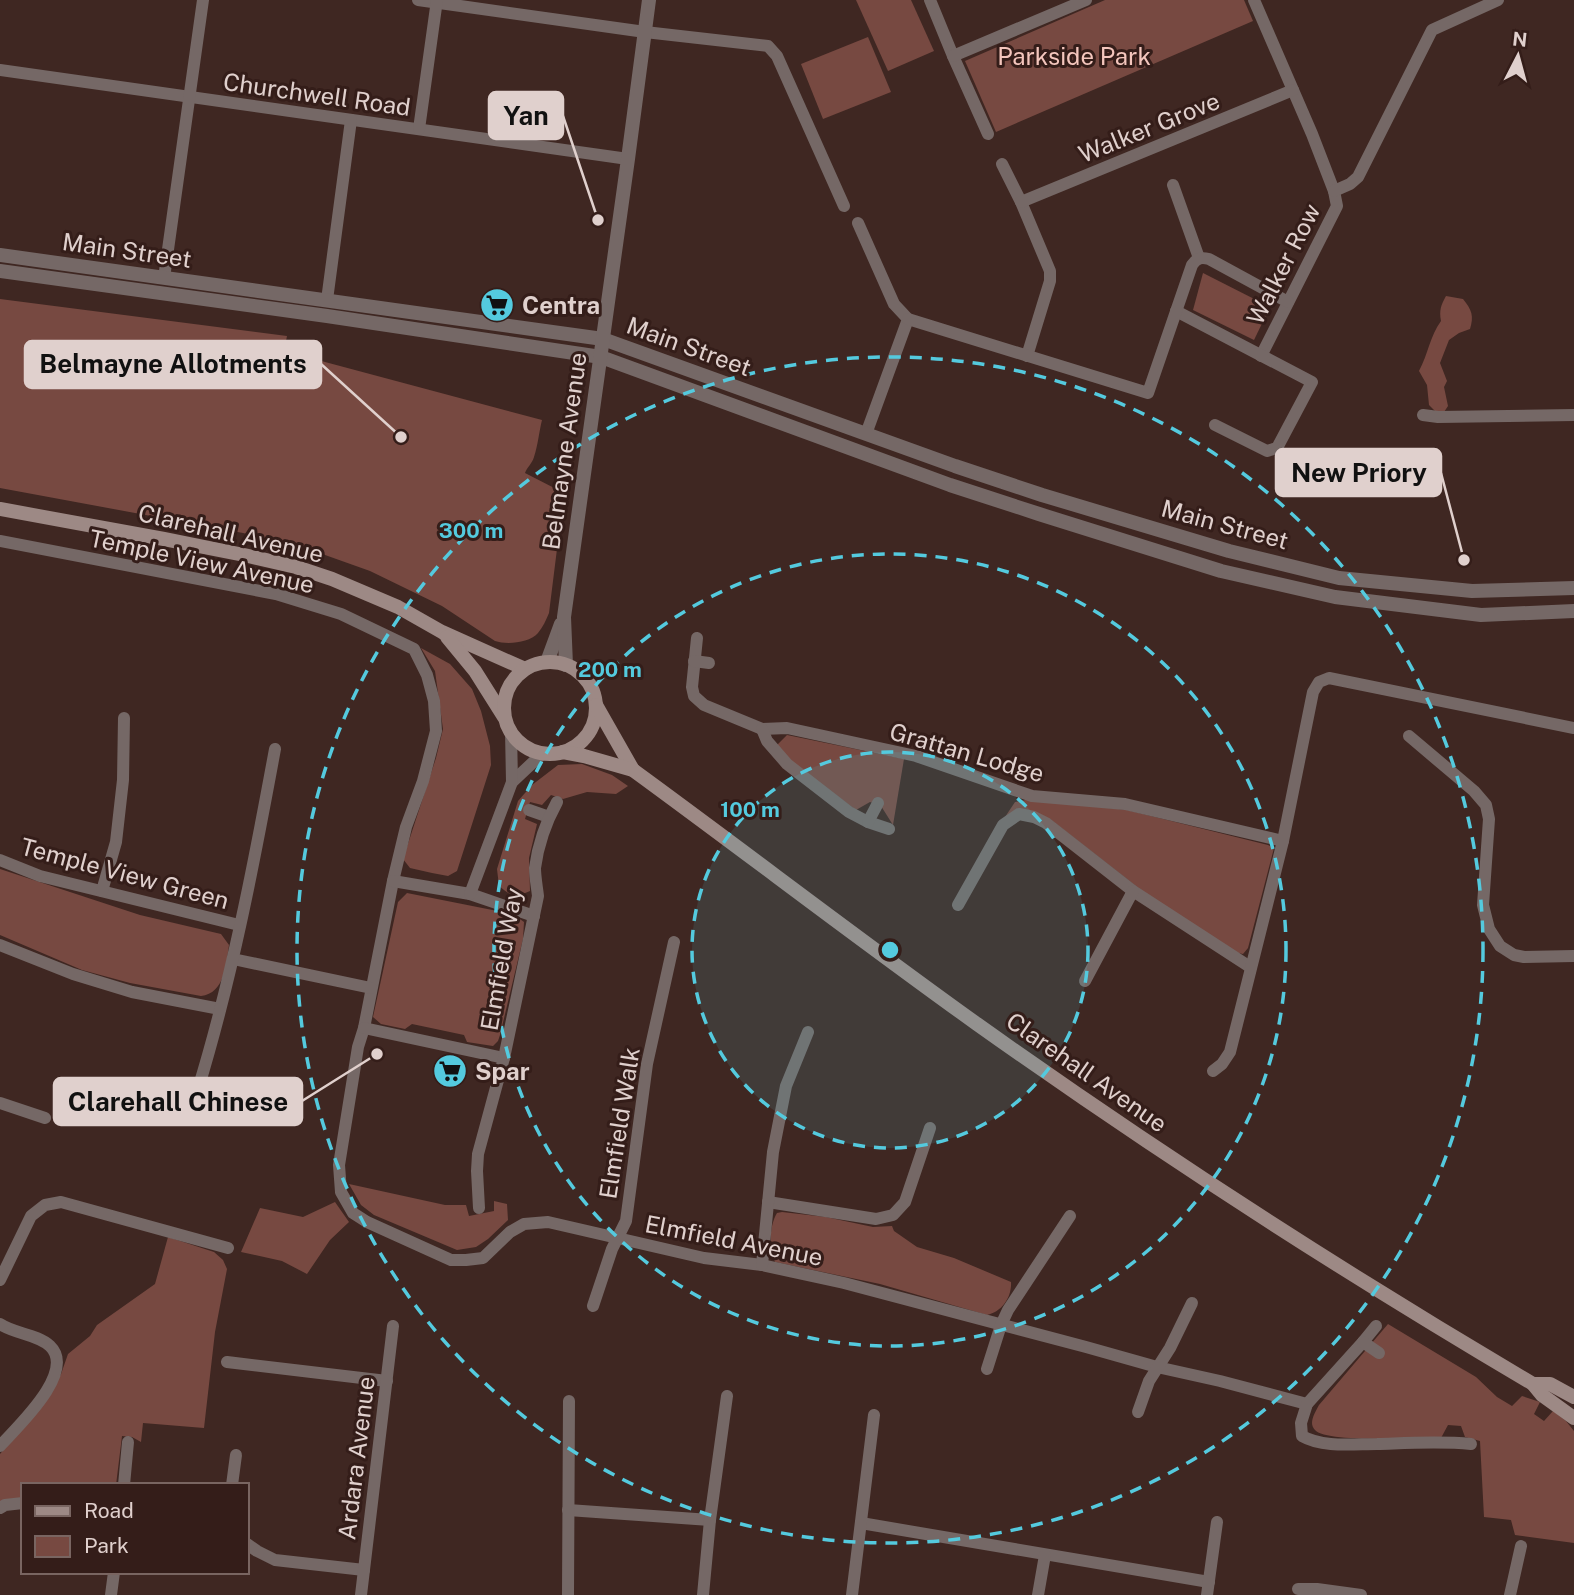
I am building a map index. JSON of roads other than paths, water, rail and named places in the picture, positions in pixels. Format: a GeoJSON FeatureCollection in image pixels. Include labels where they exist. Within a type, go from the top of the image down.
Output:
{"type":"FeatureCollection","features":[{"type":"Feature","properties":{"kind":"main road","name":"Clarehall Avenue"},"geometry":{"type":"LineString","coordinates":[[0,509],[296,567],[398,607],[442,632],[524,669]]}},
{"type":"Feature","properties":{"kind":"main road","name":"Clarehall Avenue"},"geometry":{"type":"LineString","coordinates":[[442,632],[475,671],[508,725]]}},
{"type":"Feature","properties":{"kind":"main road"},"geometry":{"type":"LineString","coordinates":[[547,662],[566,665],[579,672],[589,683],[596,705],[593,725],[585,737],[563,752],[543,753],[519,742],[508,725],[504,704],[507,691],[524,669],[547,662]]}},
{"type":"Feature","properties":{"kind":"main road","name":"Clarehall Avenue"},"geometry":{"type":"LineString","coordinates":[[596,705],[634,770]]}},
{"type":"Feature","properties":{"kind":"main road","name":"Clarehall Avenue"},"geometry":{"type":"LineString","coordinates":[[563,752],[634,770],[976,1023],[1144,1140],[1346,1271],[1534,1384],[1542,1395],[1574,1418]]}},
{"type":"Feature","properties":{"kind":"main road","name":"Clarehall Avenue"},"geometry":{"type":"LineString","coordinates":[[1534,1384],[1550,1384],[1574,1397]]}},
{"type":"Feature","properties":{"kind":"street"},"geometry":{"type":"LineString","coordinates":[[164,278],[203,0]]}},
{"type":"Feature","properties":{"kind":"street"},"geometry":{"type":"LineString","coordinates":[[418,0],[645,32],[768,46],[777,55],[845,206]]}},
{"type":"Feature","properties":{"kind":"street","name":"Belmayne Avenue"},"geometry":{"type":"LineString","coordinates":[[566,665],[564,617],[649,0]]}},
{"type":"Feature","properties":{"kind":"street"},"geometry":{"type":"LineString","coordinates":[[930,0],[988,134]]}},
{"type":"Feature","properties":{"kind":"street"},"geometry":{"type":"LineString","coordinates":[[953,56],[1084,0]]}},
{"type":"Feature","properties":{"kind":"street"},"geometry":{"type":"LineString","coordinates":[[1254,0],[1334,191],[1350,184],[1364,168],[1432,30],[1498,0]]}},
{"type":"Feature","properties":{"kind":"street"},"geometry":{"type":"LineString","coordinates":[[419,129],[437,1]]}},
{"type":"Feature","properties":{"kind":"street","name":"Churchwell Road"},"geometry":{"type":"LineString","coordinates":[[0,70],[628,159]]}},
{"type":"Feature","properties":{"kind":"street","name":"Walker Grove"},"geometry":{"type":"LineString","coordinates":[[1021,202],[1293,90]]}},
{"type":"Feature","properties":{"kind":"street"},"geometry":{"type":"LineString","coordinates":[[327,300],[351,120]]}},
{"type":"Feature","properties":{"kind":"street"},"geometry":{"type":"LineString","coordinates":[[1002,164],[1050,271],[1050,281],[1027,356]]}},
{"type":"Feature","properties":{"kind":"street"},"geometry":{"type":"LineString","coordinates":[[1173,185],[1199,258]]}},
{"type":"Feature","properties":{"kind":"street","name":"Walker Row"},"geometry":{"type":"LineString","coordinates":[[1261,356],[1338,206],[1334,191]]}},
{"type":"Feature","properties":{"kind":"street"},"geometry":{"type":"LineString","coordinates":[[858,223],[894,304],[908,319],[1148,393],[1195,260],[1209,259],[1288,302]]}},
{"type":"Feature","properties":{"kind":"street","name":"Main Street"},"geometry":{"type":"LineString","coordinates":[[0,255],[603,339],[955,466],[1229,551],[1339,578],[1472,591],[1574,588]]}},
{"type":"Feature","properties":{"kind":"street","name":"Main Street"},"geometry":{"type":"LineString","coordinates":[[0,271],[601,357],[950,485],[1221,570],[1335,597],[1481,615],[1574,611]]}},
{"type":"Feature","properties":{"kind":"street"},"geometry":{"type":"LineString","coordinates":[[1176,311],[1312,383],[1276,449],[1267,452],[1215,425]]}},
{"type":"Feature","properties":{"kind":"street"},"geometry":{"type":"LineString","coordinates":[[866,434],[908,319]]}},
{"type":"Feature","properties":{"kind":"street"},"geometry":{"type":"LineString","coordinates":[[1423,415],[1574,415]]}},
{"type":"Feature","properties":{"kind":"street","name":"Temple View Avenue"},"geometry":{"type":"LineString","coordinates":[[0,541],[276,594],[341,614],[414,649],[427,676],[434,701],[436,731],[423,781],[406,827],[364,1028]]}},
{"type":"Feature","properties":{"kind":"street"},"geometry":{"type":"LineString","coordinates":[[1335,597],[1339,578]]}},
{"type":"Feature","properties":{"kind":"street","name":"Belmayne Avenue"},"geometry":{"type":"LineString","coordinates":[[547,662],[564,617]]}},
{"type":"Feature","properties":{"kind":"street","name":"Grattan Lodge"},"geometry":{"type":"LineString","coordinates":[[697,638],[692,687],[694,696],[704,705],[762,729],[787,728],[916,756],[1032,796],[1125,804],[1283,841]]}},
{"type":"Feature","properties":{"kind":"street"},"geometry":{"type":"LineString","coordinates":[[694,661],[709,663]]}},
{"type":"Feature","properties":{"kind":"street"},"geometry":{"type":"LineString","coordinates":[[1213,1071],[1230,1052],[1283,841],[1313,692],[1319,682],[1329,678],[1574,728]]}},
{"type":"Feature","properties":{"kind":"street"},"geometry":{"type":"LineString","coordinates":[[102,891],[116,842],[123,780],[124,718]]}},
{"type":"Feature","properties":{"kind":"street"},"geometry":{"type":"LineString","coordinates":[[470,894],[512,782],[508,725]]}},
{"type":"Feature","properties":{"kind":"street"},"geometry":{"type":"LineString","coordinates":[[762,729],[767,741],[787,764],[849,812],[889,829]]}},
{"type":"Feature","properties":{"kind":"street"},"geometry":{"type":"LineString","coordinates":[[1409,736],[1486,805],[1489,819],[1483,905],[1489,929],[1500,946],[1514,955],[1524,957],[1574,956]]}},
{"type":"Feature","properties":{"kind":"street"},"geometry":{"type":"LineString","coordinates":[[198,1089],[233,959],[275,749]]}},
{"type":"Feature","properties":{"kind":"street"},"geometry":{"type":"LineString","coordinates":[[512,782],[543,753]]}},
{"type":"Feature","properties":{"kind":"street","name":"Elmfield Way"},"geometry":{"type":"LineString","coordinates":[[480,1208],[478,1154],[504,1058],[538,896],[535,869],[541,839],[557,802]]}},
{"type":"Feature","properties":{"kind":"street"},"geometry":{"type":"LineString","coordinates":[[869,822],[878,803]]}},
{"type":"Feature","properties":{"kind":"street"},"geometry":{"type":"LineString","coordinates":[[529,810],[549,817]]}},
{"type":"Feature","properties":{"kind":"street","name":"Grattan Lodge"},"geometry":{"type":"LineString","coordinates":[[958,905],[1003,825],[1019,814],[1034,817],[1046,823],[1133,891],[1250,967]]}},
{"type":"Feature","properties":{"kind":"street","name":"Temple View Green"},"geometry":{"type":"LineString","coordinates":[[0,860],[40,876],[239,925]]}},
{"type":"Feature","properties":{"kind":"street"},"geometry":{"type":"LineString","coordinates":[[393,881],[470,894],[534,916]]}},
{"type":"Feature","properties":{"kind":"street"},"geometry":{"type":"LineString","coordinates":[[1085,981],[1133,891]]}},
{"type":"Feature","properties":{"kind":"street","name":"Elmfield Walk"},"geometry":{"type":"LineString","coordinates":[[593,1306],[617,1238],[626,1221],[647,1064],[674,942]]}},
{"type":"Feature","properties":{"kind":"street"},"geometry":{"type":"LineString","coordinates":[[0,945],[74,974],[132,992],[220,1009]]}},
{"type":"Feature","properties":{"kind":"street"},"geometry":{"type":"LineString","coordinates":[[233,959],[371,988]]}},
{"type":"Feature","properties":{"kind":"street"},"geometry":{"type":"LineString","coordinates":[[364,1028],[504,1058]]}},
{"type":"Feature","properties":{"kind":"street","name":"Elmfield Avenue"},"geometry":{"type":"LineString","coordinates":[[364,1028],[358,1047],[339,1166],[341,1192],[353,1213],[367,1222],[452,1260],[483,1258],[510,1232],[524,1224],[548,1222],[704,1258],[762,1265],[844,1283],[1157,1367],[1307,1404]]}},
{"type":"Feature","properties":{"kind":"street"},"geometry":{"type":"LineString","coordinates":[[762,1265],[773,1152],[786,1086],[808,1032]]}},
{"type":"Feature","properties":{"kind":"street"},"geometry":{"type":"LineString","coordinates":[[0,1103],[45,1118]]}},
{"type":"Feature","properties":{"kind":"street"},"geometry":{"type":"LineString","coordinates":[[768,1202],[876,1219],[893,1215],[905,1202],[930,1128]]}},
{"type":"Feature","properties":{"kind":"street"},"geometry":{"type":"LineString","coordinates":[[0,1280],[31,1216],[45,1205],[61,1202],[228,1248]]}},
{"type":"Feature","properties":{"kind":"street"},"geometry":{"type":"LineString","coordinates":[[987,1370],[1008,1310],[1070,1216]]}},
{"type":"Feature","properties":{"kind":"street"},"geometry":{"type":"LineString","coordinates":[[1138,1412],[1149,1381],[1170,1348],[1192,1303]]}},
{"type":"Feature","properties":{"kind":"street"},"geometry":{"type":"LineString","coordinates":[[0,1324],[50,1346],[58,1362],[48,1391],[0,1446]]}},
{"type":"Feature","properties":{"kind":"street","name":"Ardara Avenue"},"geometry":{"type":"LineString","coordinates":[[361,1595],[393,1326]]}},
{"type":"Feature","properties":{"kind":"street"},"geometry":{"type":"LineString","coordinates":[[1376,1326],[1307,1404],[1301,1423],[1302,1436],[1312,1441],[1342,1444],[1453,1436],[1471,1444]]}},
{"type":"Feature","properties":{"kind":"street"},"geometry":{"type":"LineString","coordinates":[[1363,1342],[1379,1353]]}},
{"type":"Feature","properties":{"kind":"street"},"geometry":{"type":"LineString","coordinates":[[227,1362],[387,1381]]}},
{"type":"Feature","properties":{"kind":"street"},"geometry":{"type":"LineString","coordinates":[[703,1595],[727,1396]]}},
{"type":"Feature","properties":{"kind":"street"},"geometry":{"type":"LineString","coordinates":[[568,1595],[569,1401]]}},
{"type":"Feature","properties":{"kind":"street"},"geometry":{"type":"LineString","coordinates":[[852,1595],[874,1415]]}},
{"type":"Feature","properties":{"kind":"street"},"geometry":{"type":"LineString","coordinates":[[124,1483],[128,1442]]}},
{"type":"Feature","properties":{"kind":"street"},"geometry":{"type":"LineString","coordinates":[[232,1483],[236,1455]]}},
{"type":"Feature","properties":{"kind":"street"},"geometry":{"type":"LineString","coordinates":[[0,1508],[21,1503]]}},
{"type":"Feature","properties":{"kind":"street"},"geometry":{"type":"LineString","coordinates":[[568,1510],[710,1520]]}},
{"type":"Feature","properties":{"kind":"street"},"geometry":{"type":"LineString","coordinates":[[861,1523],[1045,1555],[1208,1589],[1217,1522]]}},
{"type":"Feature","properties":{"kind":"street"},"geometry":{"type":"LineString","coordinates":[[248,1545],[275,1560],[364,1570]]}},
{"type":"Feature","properties":{"kind":"street"},"geometry":{"type":"LineString","coordinates":[[1510,1595],[1521,1546]]}},
{"type":"Feature","properties":{"kind":"street"},"geometry":{"type":"LineString","coordinates":[[1038,1595],[1045,1555]]}},
{"type":"Feature","properties":{"kind":"street"},"geometry":{"type":"LineString","coordinates":[[111,1595],[114,1574]]}},
{"type":"Feature","properties":{"kind":"street"},"geometry":{"type":"LineString","coordinates":[[1298,1589],[1317,1588],[1361,1595]]}},
{"type":"Feature","properties":{"kind":"place","name":"Yan"},"geometry":{"type":"Point","coordinates":[598,220]}},
{"type":"Feature","properties":{"kind":"place","name":"Centra"},"geometry":{"type":"Point","coordinates":[497,305]}},
{"type":"Feature","properties":{"kind":"place","name":"Belmayne Allotments"},"geometry":{"type":"Point","coordinates":[401,437]}},
{"type":"Feature","properties":{"kind":"place","name":"New Priory"},"geometry":{"type":"Point","coordinates":[1464,560]}},
{"type":"Feature","properties":{"kind":"place","name":"Clarehall Chinese"},"geometry":{"type":"Point","coordinates":[377,1054]}},
{"type":"Feature","properties":{"kind":"place","name":"Spar"},"geometry":{"type":"Point","coordinates":[450,1071]}},
{"type":"Feature","properties":{"kind":"park label","name":"Parkside Park"},"geometry":{"type":"Point","coordinates":[1074,56]}}]}
